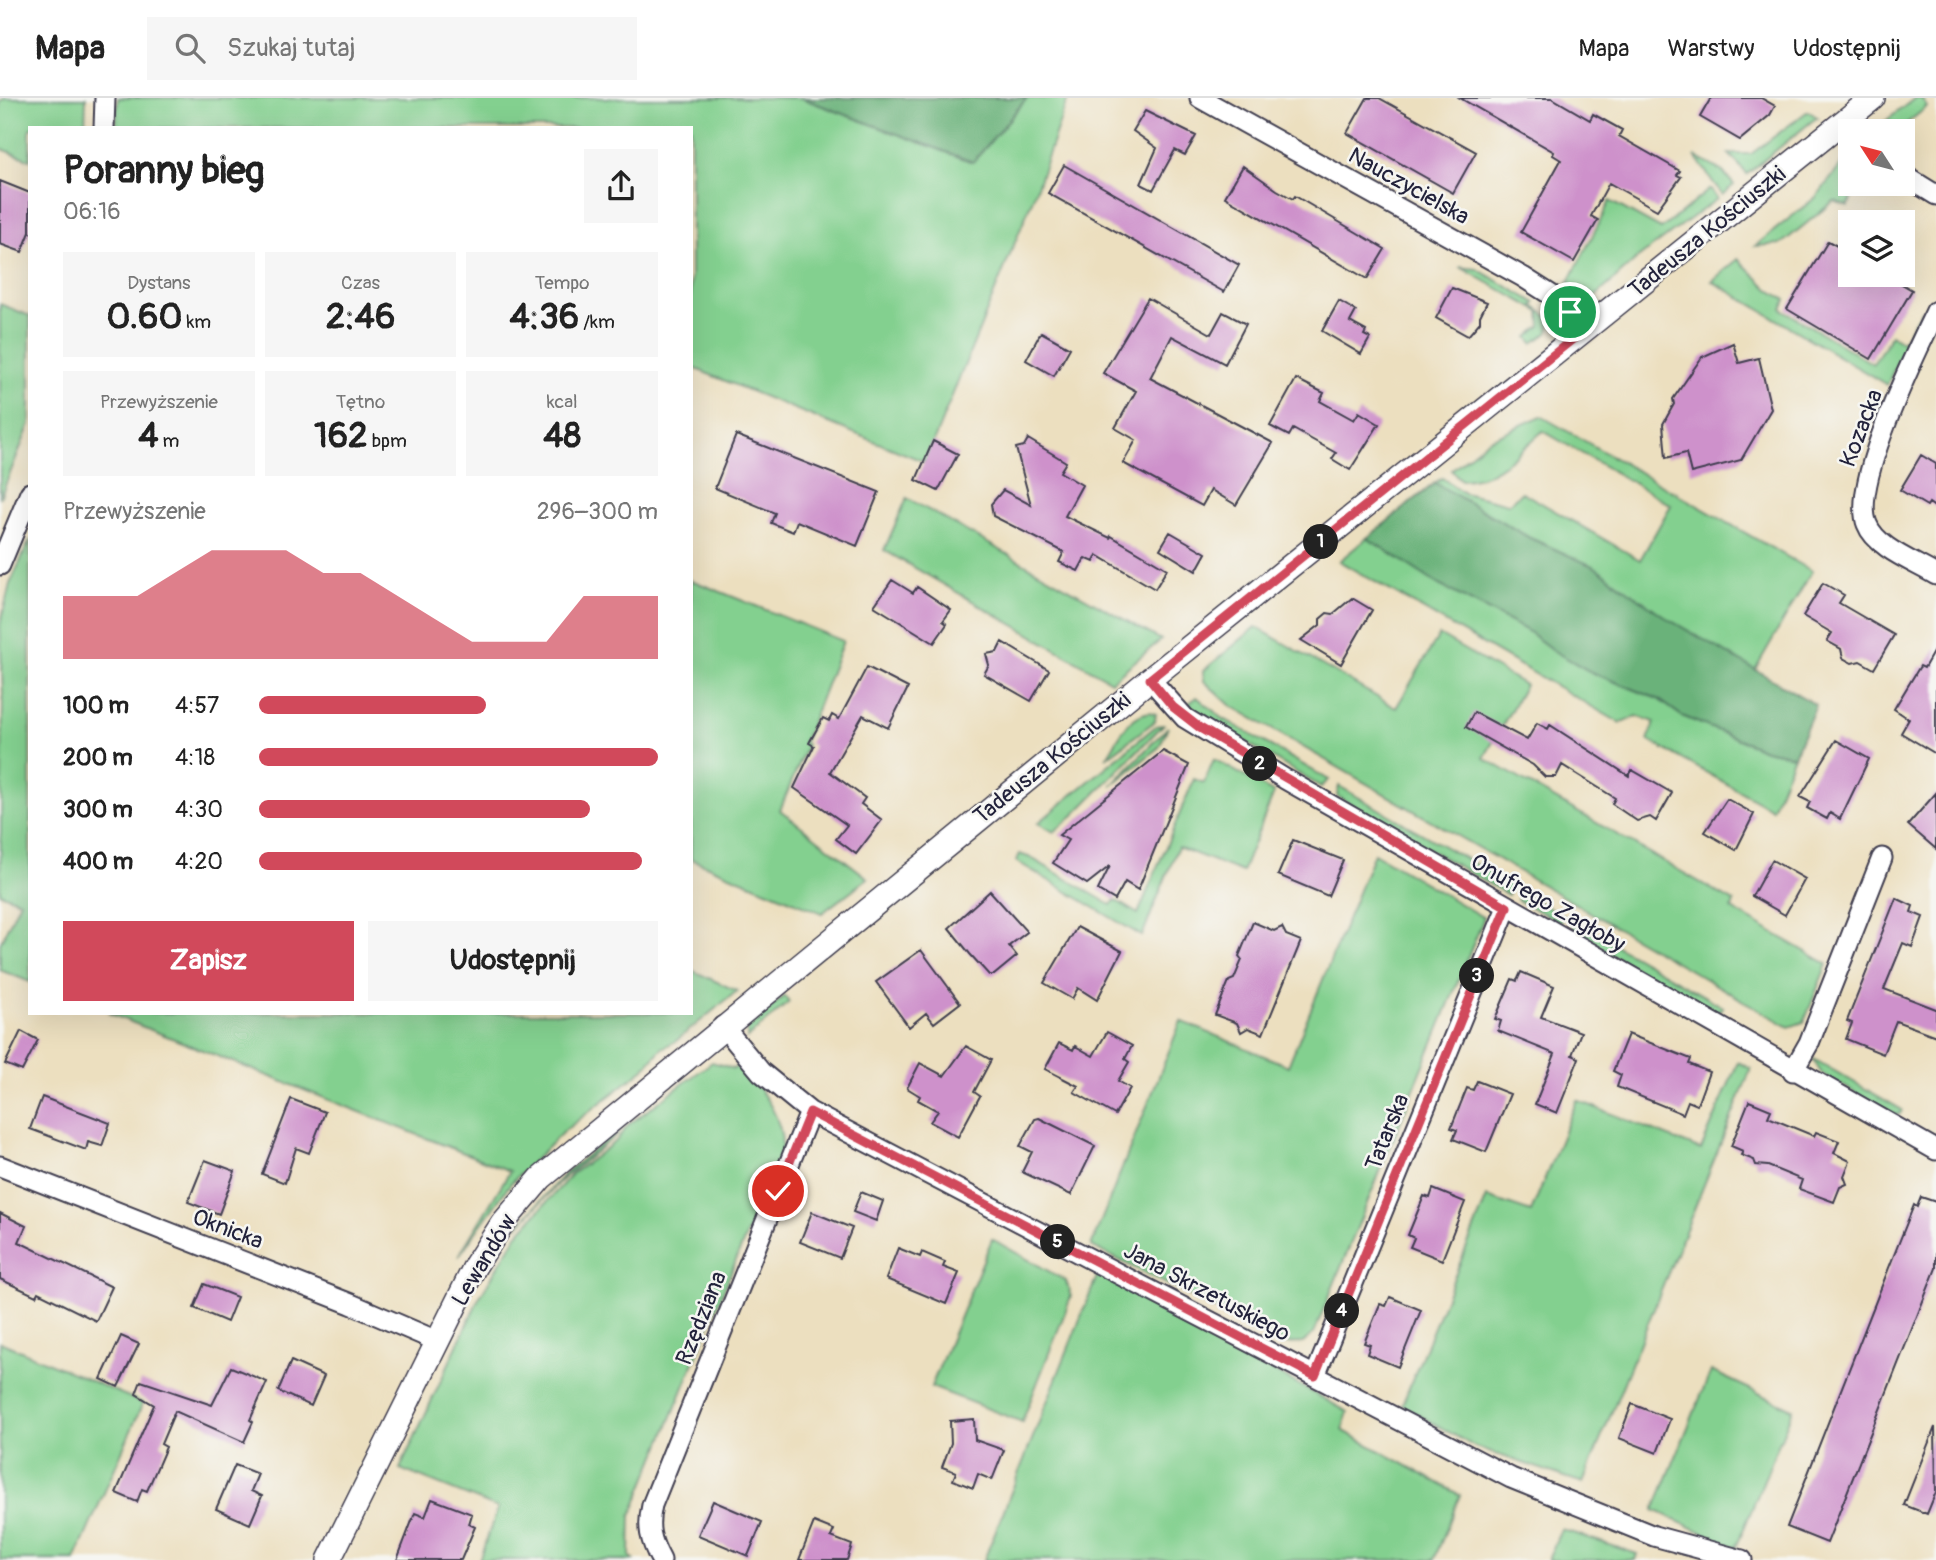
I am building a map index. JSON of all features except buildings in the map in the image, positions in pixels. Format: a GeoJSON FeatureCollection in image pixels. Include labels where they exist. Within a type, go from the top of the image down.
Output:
{"type":"FeatureCollection","features":[{"type":"Feature","properties":{"kind":"street"},"geometry":{"type":"LineString","coordinates":[[104,126],[105,98]]}},
{"type":"Feature","properties":{"kind":"street","name":"Nauczycielska"},"geometry":{"type":"LineString","coordinates":[[1200,98],[1523,277],[1556,298],[1584,330]]}},
{"type":"Feature","properties":{"kind":"street","name":"Tadeusza Kościuszki"},"geometry":{"type":"LineString","coordinates":[[1854,119],[1873,98]]}},
{"type":"Feature","properties":{"kind":"street","name":"Tadeusza Kościuszki"},"geometry":{"type":"LineString","coordinates":[[723,1026],[1584,330],[1838,134]]}},
{"type":"Feature","properties":{"kind":"street"},"geometry":{"type":"LineString","coordinates":[[1915,182],[1936,195]]}},
{"type":"Feature","properties":{"kind":"street","name":"Kozacka"},"geometry":{"type":"LineString","coordinates":[[1936,311],[1870,465],[1863,493],[1867,524],[1879,541],[1936,575]]}},
{"type":"Feature","properties":{"kind":"street"},"geometry":{"type":"LineString","coordinates":[[0,565],[28,498]]}},
{"type":"Feature","properties":{"kind":"street","name":"Onufrego Zagłoby"},"geometry":{"type":"LineString","coordinates":[[1150,679],[1173,707],[1200,728],[1793,1071],[1936,1150]]}},
{"type":"Feature","properties":{"kind":"street"},"geometry":{"type":"LineString","coordinates":[[1793,1071],[1809,1043],[1882,858]]}},
{"type":"Feature","properties":{"kind":"street","name":"Tatarska"},"geometry":{"type":"LineString","coordinates":[[1315,1376],[1507,907]]}},
{"type":"Feature","properties":{"kind":"street","name":"Jana Skrzetuskiego"},"geometry":{"type":"LineString","coordinates":[[723,1026],[761,1072],[810,1112],[1522,1482],[1654,1536],[1742,1560]]}},
{"type":"Feature","properties":{"kind":"street","name":"Lewandów"},"geometry":{"type":"LineString","coordinates":[[330,1560],[482,1255],[527,1193],[554,1166],[723,1026]]}},
{"type":"Feature","properties":{"kind":"street","name":"Rzędziana"},"geometry":{"type":"LineString","coordinates":[[657,1552],[647,1525],[652,1505],[810,1112]]}},
{"type":"Feature","properties":{"kind":"street","name":"Oknicka"},"geometry":{"type":"LineString","coordinates":[[0,1167],[351,1304],[438,1341]]}},
{"type":"Feature","properties":{"kind":"green space"},"geometry":{"type":"Polygon","coordinates":[[[5,98],[86,98],[85,126],[28,126],[28,159],[0,148],[0,102],[5,98]]]}},
{"type":"Feature","properties":{"kind":"green space"},"geometry":{"type":"Polygon","coordinates":[[[118,98],[801,98],[973,162],[1027,98],[1068,98],[1032,201],[925,462],[693,368],[693,126],[116,126],[118,98]]]}},
{"type":"Feature","properties":{"kind":"green space"},"geometry":{"type":"Polygon","coordinates":[[[801,98],[1027,98],[973,162],[801,98]]]}},
{"type":"Feature","properties":{"kind":"green space"},"geometry":{"type":"Polygon","coordinates":[[[1915,98],[1921,98],[1927,107],[1912,119],[1888,119],[1915,98]]]}},
{"type":"Feature","properties":{"kind":"green space"},"geometry":{"type":"Polygon","coordinates":[[[1808,111],[1817,117],[1747,174],[1729,154],[1751,154],[1808,111]]]}},
{"type":"Feature","properties":{"kind":"green space"},"geometry":{"type":"Polygon","coordinates":[[[1695,156],[1723,172],[1734,185],[1722,195],[1695,156]]]}},
{"type":"Feature","properties":{"kind":"green space"},"geometry":{"type":"Polygon","coordinates":[[[1838,169],[1838,196],[1853,196],[1848,206],[1834,201],[1781,244],[1755,246],[1816,197],[1838,169]]]}},
{"type":"Feature","properties":{"kind":"green space"},"geometry":{"type":"Polygon","coordinates":[[[1710,189],[1717,199],[1639,257],[1594,298],[1583,297],[1568,284],[1610,201],[1661,229],[1710,189]]]}},
{"type":"Feature","properties":{"kind":"green space"},"geometry":{"type":"Polygon","coordinates":[[[1738,259],[1770,290],[1786,300],[1782,309],[1873,364],[1891,335],[1902,342],[1922,309],[1887,385],[1712,281],[1738,259]]]}},
{"type":"Feature","properties":{"kind":"green space"},"geometry":{"type":"Polygon","coordinates":[[[1460,267],[1477,269],[1536,303],[1534,306],[1550,318],[1549,332],[1533,343],[1528,337],[1541,326],[1540,312],[1460,267]]]}},
{"type":"Feature","properties":{"kind":"green space"},"geometry":{"type":"Polygon","coordinates":[[[0,304],[28,315],[28,429],[0,498],[0,304]]]}},
{"type":"Feature","properties":{"kind":"green space"},"geometry":{"type":"Polygon","coordinates":[[[1541,416],[1812,571],[1755,670],[1668,619],[1595,567],[1530,538],[1435,483],[1442,478],[1464,493],[1508,504],[1522,492],[1640,560],[1671,505],[1543,431],[1506,463],[1485,476],[1461,480],[1451,470],[1488,440],[1541,416]]]}},
{"type":"Feature","properties":{"kind":"green space"},"geometry":{"type":"Polygon","coordinates":[[[1435,483],[1530,538],[1595,567],[1668,619],[1816,705],[1794,756],[1765,750],[1682,716],[1658,699],[1591,672],[1554,651],[1526,630],[1439,585],[1367,538],[1435,483]]]}},
{"type":"Feature","properties":{"kind":"green space"},"geometry":{"type":"Polygon","coordinates":[[[907,498],[1161,640],[1111,681],[884,550],[907,498]]]}},
{"type":"Feature","properties":{"kind":"green space"},"geometry":{"type":"Polygon","coordinates":[[[1367,538],[1439,585],[1526,630],[1554,651],[1591,672],[1658,699],[1682,716],[1765,750],[1794,756],[1772,809],[1648,740],[1655,722],[1637,716],[1620,723],[1339,561],[1367,538]]]}},
{"type":"Feature","properties":{"kind":"green space"},"geometry":{"type":"Polygon","coordinates":[[[28,544],[28,981],[0,970],[0,944],[20,901],[0,893],[3,695],[0,625],[10,584],[28,544]]]}},
{"type":"Feature","properties":{"kind":"green space"},"geometry":{"type":"Polygon","coordinates":[[[693,581],[843,641],[804,742],[807,745],[780,810],[868,878],[822,913],[693,860],[693,581]]]}},
{"type":"Feature","properties":{"kind":"green space"},"geometry":{"type":"Polygon","coordinates":[[[1256,627],[1396,708],[1439,635],[1525,685],[1484,758],[1734,902],[1732,909],[1827,964],[1804,1022],[1789,1027],[1230,705],[1204,681],[1203,671],[1256,627]]]}},
{"type":"Feature","properties":{"kind":"green space"},"geometry":{"type":"Polygon","coordinates":[[[1197,697],[1221,717],[1329,780],[1321,787],[1199,714],[1188,704],[1197,697]]]}},
{"type":"Feature","properties":{"kind":"green space"},"geometry":{"type":"Polygon","coordinates":[[[1149,712],[1156,714],[1154,722],[1106,758],[1128,724],[1149,712]]]}},
{"type":"Feature","properties":{"kind":"green space"},"geometry":{"type":"Polygon","coordinates":[[[1163,725],[1054,832],[1038,823],[1156,726],[1163,725]]]}},
{"type":"Feature","properties":{"kind":"green space"},"geometry":{"type":"Polygon","coordinates":[[[1168,727],[1159,747],[1111,786],[1168,727]]]}},
{"type":"Feature","properties":{"kind":"green space"},"geometry":{"type":"Polygon","coordinates":[[[1214,759],[1274,793],[1242,872],[1178,847],[1142,936],[1016,861],[1020,854],[1031,858],[1111,905],[1115,900],[1138,914],[1194,779],[1204,783],[1214,759]]]}},
{"type":"Feature","properties":{"kind":"green space"},"geometry":{"type":"Polygon","coordinates":[[[1339,786],[1511,885],[1508,895],[1337,796],[1339,786]]]}},
{"type":"Feature","properties":{"kind":"green space"},"geometry":{"type":"Polygon","coordinates":[[[1374,853],[1484,918],[1314,1333],[1303,1343],[1286,1344],[1091,1246],[1181,1021],[1288,1066],[1374,853]]]}},
{"type":"Feature","properties":{"kind":"green space"},"geometry":{"type":"Polygon","coordinates":[[[1522,893],[1564,916],[1560,922],[1517,900],[1522,893]]]}},
{"type":"Feature","properties":{"kind":"green space"},"geometry":{"type":"Polygon","coordinates":[[[1575,922],[1723,1007],[1716,1014],[1572,932],[1575,922]]]}},
{"type":"Feature","properties":{"kind":"green space"},"geometry":{"type":"Polygon","coordinates":[[[693,971],[737,991],[676,1041],[662,1048],[644,1069],[563,1132],[511,1183],[458,1257],[510,1171],[113,1015],[693,1015],[693,971]]]}},
{"type":"Feature","properties":{"kind":"green space"},"geometry":{"type":"Polygon","coordinates":[[[784,996],[789,1002],[747,1038],[747,1030],[784,996]]]}},
{"type":"Feature","properties":{"kind":"green space"},"geometry":{"type":"Polygon","coordinates":[[[1812,1058],[1902,1110],[1900,1114],[1896,1115],[1822,1074],[1812,1058]]]}},
{"type":"Feature","properties":{"kind":"green space"},"geometry":{"type":"Polygon","coordinates":[[[712,1062],[734,1069],[740,1064],[774,1113],[779,1124],[782,1148],[631,1516],[630,1556],[634,1560],[479,1560],[498,1508],[400,1469],[479,1298],[517,1235],[572,1174],[616,1141],[628,1125],[712,1062]]]}},
{"type":"Feature","properties":{"kind":"green space"},"geometry":{"type":"Polygon","coordinates":[[[1738,1062],[1751,1069],[1583,1483],[1475,1447],[1402,1405],[1487,1197],[1531,1212],[1577,1100],[1701,1150],[1738,1062]]]}},
{"type":"Feature","properties":{"kind":"green space"},"geometry":{"type":"Polygon","coordinates":[[[620,1128],[616,1135],[561,1180],[517,1227],[565,1173],[620,1128]]]}},
{"type":"Feature","properties":{"kind":"green space"},"geometry":{"type":"Polygon","coordinates":[[[992,1239],[1066,1281],[1071,1297],[1022,1422],[931,1387],[992,1239]]]}},
{"type":"Feature","properties":{"kind":"green space"},"geometry":{"type":"Polygon","coordinates":[[[1098,1274],[1348,1412],[1342,1430],[1460,1495],[1434,1560],[984,1560],[1098,1274]]]}},
{"type":"Feature","properties":{"kind":"green space"},"geometry":{"type":"Polygon","coordinates":[[[0,1342],[143,1403],[75,1560],[0,1560],[0,1342]]]}},
{"type":"Feature","properties":{"kind":"green space"},"geometry":{"type":"Polygon","coordinates":[[[1711,1371],[1793,1409],[1736,1548],[1654,1510],[1711,1371]]]}},
{"type":"Feature","properties":{"kind":"green space"},"geometry":{"type":"Polygon","coordinates":[[[1561,1529],[1637,1554],[1635,1560],[1548,1560],[1561,1529]]]}},
{"type":"Feature","properties":{"kind":"route"},"geometry":{"type":"LineString","coordinates":[[778,1191],[810,1112],[1315,1376],[1507,907],[1343,814],[1200,728],[1173,707],[1150,679],[1584,330],[1570,312]]}}]}
